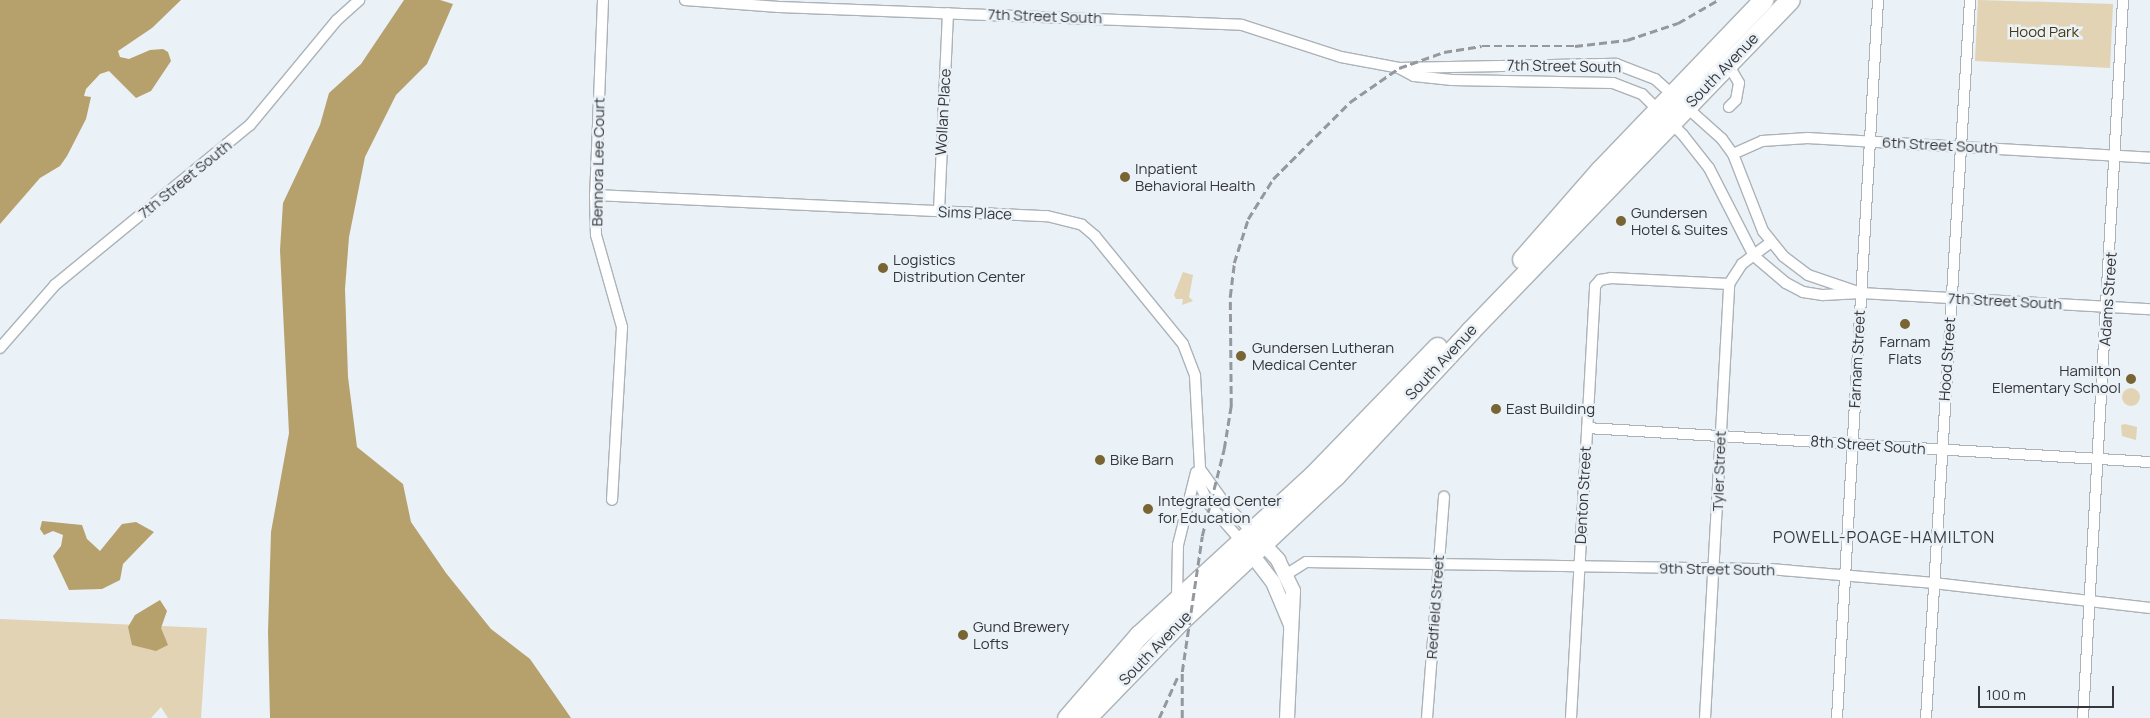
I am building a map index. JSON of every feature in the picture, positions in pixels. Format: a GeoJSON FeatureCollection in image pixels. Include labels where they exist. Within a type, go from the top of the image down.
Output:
{"type":"FeatureCollection","features":[{"type":"Feature","properties":{"kind":"highway","name":"South Avenue"},"geometry":{"type":"LineString","coordinates":[[1086,718],[1522,260],[1658,108],[1762,0]]}},
{"type":"Feature","properties":{"kind":"highway","name":"South Avenue"},"geometry":{"type":"LineString","coordinates":[[1067,718],[1111,666],[1177,597],[1252,543],[1335,476],[1790,0]]}},
{"type":"Feature","properties":{"kind":"street","name":"7th Street South"},"geometry":{"type":"LineString","coordinates":[[0,348],[55,284],[250,125],[338,20],[359,0]]}},
{"type":"Feature","properties":{"kind":"street","name":"Bennora Lee Court"},"geometry":{"type":"LineString","coordinates":[[603,0],[595,194],[596,235],[622,327],[612,500]]}},
{"type":"Feature","properties":{"kind":"street","name":"7th Street South"},"geometry":{"type":"LineString","coordinates":[[685,0],[1242,25],[1342,57],[1399,68],[1616,64],[1655,79],[1688,106],[1722,139],[1733,154],[1756,215],[1771,242],[1783,256],[1808,275],[1861,292]]}},
{"type":"Feature","properties":{"kind":"street","name":"Farnam Street"},"geometry":{"type":"LineString","coordinates":[[1837,718],[1878,0]]}},
{"type":"Feature","properties":{"kind":"street","name":"Hood Street"},"geometry":{"type":"LineString","coordinates":[[1926,718],[1970,0]]}},
{"type":"Feature","properties":{"kind":"street","name":"Adams Street"},"geometry":{"type":"LineString","coordinates":[[2083,718],[2095,459],[2108,307],[2123,0]]}},
{"type":"Feature","properties":{"kind":"street","name":"Wollan Place"},"geometry":{"type":"LineString","coordinates":[[939,212],[948,13]]}},
{"type":"Feature","properties":{"kind":"street"},"geometry":{"type":"LineString","coordinates":[[1728,64],[1740,83],[1736,100],[1730,107]]}},
{"type":"Feature","properties":{"kind":"street","name":"7th Street South"},"geometry":{"type":"LineString","coordinates":[[1399,68],[1414,76],[1461,81],[1614,83],[1636,91],[1672,122],[1713,175],[1754,256],[1786,284],[1803,292],[1823,296],[1861,292],[2150,309]]}},
{"type":"Feature","properties":{"kind":"street","name":"6th Street South"},"geometry":{"type":"LineString","coordinates":[[1733,154],[1762,141],[1782,139],[1869,141],[2150,158]]}},
{"type":"Feature","properties":{"kind":"street","name":"Sims Place"},"geometry":{"type":"LineString","coordinates":[[595,194],[1061,217],[1090,231],[1181,340],[1190,357],[1196,390],[1201,487],[1208,503],[1252,543]]}},
{"type":"Feature","properties":{"kind":"street"},"geometry":{"type":"LineString","coordinates":[[1729,284],[1735,272],[1771,242]]}},
{"type":"Feature","properties":{"kind":"street","name":"Denton Street"},"geometry":{"type":"LineString","coordinates":[[1571,718],[1594,289],[1597,282],[1605,278],[1729,284]]}},
{"type":"Feature","properties":{"kind":"street","name":"Tyler Street"},"geometry":{"type":"LineString","coordinates":[[1705,718],[1715,570],[1720,437],[1729,284]]}},
{"type":"Feature","properties":{"kind":"street","name":"8th Street South"},"geometry":{"type":"LineString","coordinates":[[1586,428],[1852,443],[1942,451],[2150,462]]}},
{"type":"Feature","properties":{"kind":"street","name":"Sims Place"},"geometry":{"type":"LineString","coordinates":[[1177,597],[1178,546],[1199,463]]}},
{"type":"Feature","properties":{"kind":"street"},"geometry":{"type":"LineString","coordinates":[[1199,463],[1252,543],[1273,582],[1292,629]]}},
{"type":"Feature","properties":{"kind":"street","name":"Redfield Street"},"geometry":{"type":"LineString","coordinates":[[1428,718],[1437,564],[1444,497]]}},
{"type":"Feature","properties":{"kind":"street"},"geometry":{"type":"LineString","coordinates":[[1252,543],[1287,574],[1294,591],[1287,718]]}},
{"type":"Feature","properties":{"kind":"street","name":"9th Street South"},"geometry":{"type":"LineString","coordinates":[[1287,574],[1306,562],[1580,566],[1845,575],[2150,608]]}},
{"type":"Feature","properties":{"kind":"green space","name":"Hood Park"},"geometry":{"type":"Polygon","coordinates":[[[1978,0],[2113,4],[2110,68],[1975,61],[1978,0]]]}},
{"type":"Feature","properties":{"kind":"green space"},"geometry":{"type":"Polygon","coordinates":[[[1183,272],[1193,275],[1189,297],[1193,301],[1182,305],[1183,299],[1176,299],[1174,295],[1183,272]]]}},
{"type":"Feature","properties":{"kind":"green space"},"geometry":{"type":"Polygon","coordinates":[[[2127,388],[2135,388],[2140,393],[2138,404],[2127,406],[2122,401],[2122,393],[2127,388]]]}},
{"type":"Feature","properties":{"kind":"green space"},"geometry":{"type":"Polygon","coordinates":[[[2121,425],[2137,427],[2136,440],[2122,436],[2121,425]]]}},
{"type":"Feature","properties":{"kind":"green space"},"geometry":{"type":"Polygon","coordinates":[[[0,619],[207,628],[201,718],[168,718],[161,707],[151,718],[0,718],[0,619]]]}},
{"type":"Feature","properties":{"kind":"shaded area"},"geometry":{"type":"Polygon","coordinates":[[[0,0],[181,0],[152,28],[118,51],[120,57],[129,59],[150,50],[163,49],[168,52],[171,61],[151,91],[136,98],[109,71],[100,74],[86,89],[84,96],[91,97],[86,119],[67,156],[60,166],[40,178],[0,224],[0,0]]]}},
{"type":"Feature","properties":{"kind":"shaded area"},"geometry":{"type":"Polygon","coordinates":[[[404,0],[440,0],[453,4],[427,64],[396,95],[365,157],[349,237],[345,289],[348,377],[357,447],[403,484],[411,522],[446,573],[491,629],[530,659],[571,718],[270,718],[268,632],[271,532],[289,433],[280,250],[283,203],[320,125],[329,93],[361,64],[404,0]]]}},
{"type":"Feature","properties":{"kind":"shaded area"},"geometry":{"type":"Polygon","coordinates":[[[42,521],[82,525],[87,539],[100,551],[122,524],[136,522],[154,532],[123,564],[120,580],[102,589],[69,590],[53,556],[61,546],[63,535],[53,531],[44,535],[40,529],[42,521]]]}},
{"type":"Feature","properties":{"kind":"shaded area"},"geometry":{"type":"Polygon","coordinates":[[[160,600],[167,611],[161,628],[168,645],[156,651],[132,645],[128,627],[135,615],[160,600]]]}},
{"type":"Feature","properties":{"kind":"railway"},"geometry":{"type":"LineString","coordinates":[[1182,718],[1182,672],[1202,536],[1224,449],[1231,406],[1230,297],[1234,263],[1248,219],[1273,179],[1350,102],[1399,68],[1444,52],[1482,46],[1575,46],[1627,40],[1678,23],[1718,0]]}},
{"type":"Feature","properties":{"kind":"railway"},"geometry":{"type":"LineString","coordinates":[[1159,718],[1178,676]]}},
{"type":"Feature","properties":{"kind":"place","name":"Inpatient Behavioral Health"},"geometry":{"type":"Point","coordinates":[1125,177]}},
{"type":"Feature","properties":{"kind":"place","name":"Gundersen Hotel & Suites"},"geometry":{"type":"Point","coordinates":[1621,221]}},
{"type":"Feature","properties":{"kind":"place","name":"Logistics Distribution Center"},"geometry":{"type":"Point","coordinates":[883,268]}},
{"type":"Feature","properties":{"kind":"place","name":"Farnam Flats"},"geometry":{"type":"Point","coordinates":[1905,324]}},
{"type":"Feature","properties":{"kind":"place","name":"Gundersen Lutheran Medical Center"},"geometry":{"type":"Point","coordinates":[1241,356]}},
{"type":"Feature","properties":{"kind":"place","name":"Hamilton Elementary School"},"geometry":{"type":"Point","coordinates":[2131,379]}},
{"type":"Feature","properties":{"kind":"place","name":"East Building"},"geometry":{"type":"Point","coordinates":[1496,409]}},
{"type":"Feature","properties":{"kind":"place","name":"Bike Barn"},"geometry":{"type":"Point","coordinates":[1100,460]}},
{"type":"Feature","properties":{"kind":"place","name":"Integrated Center for Education"},"geometry":{"type":"Point","coordinates":[1148,509]}},
{"type":"Feature","properties":{"kind":"place","name":"Gund Brewery Lofts"},"geometry":{"type":"Point","coordinates":[963,635]}},
{"type":"Feature","properties":{"kind":"district","name":"POWELL-POAGE-HAMILTON"},"geometry":{"type":"Point","coordinates":[1884,537]}}]}
